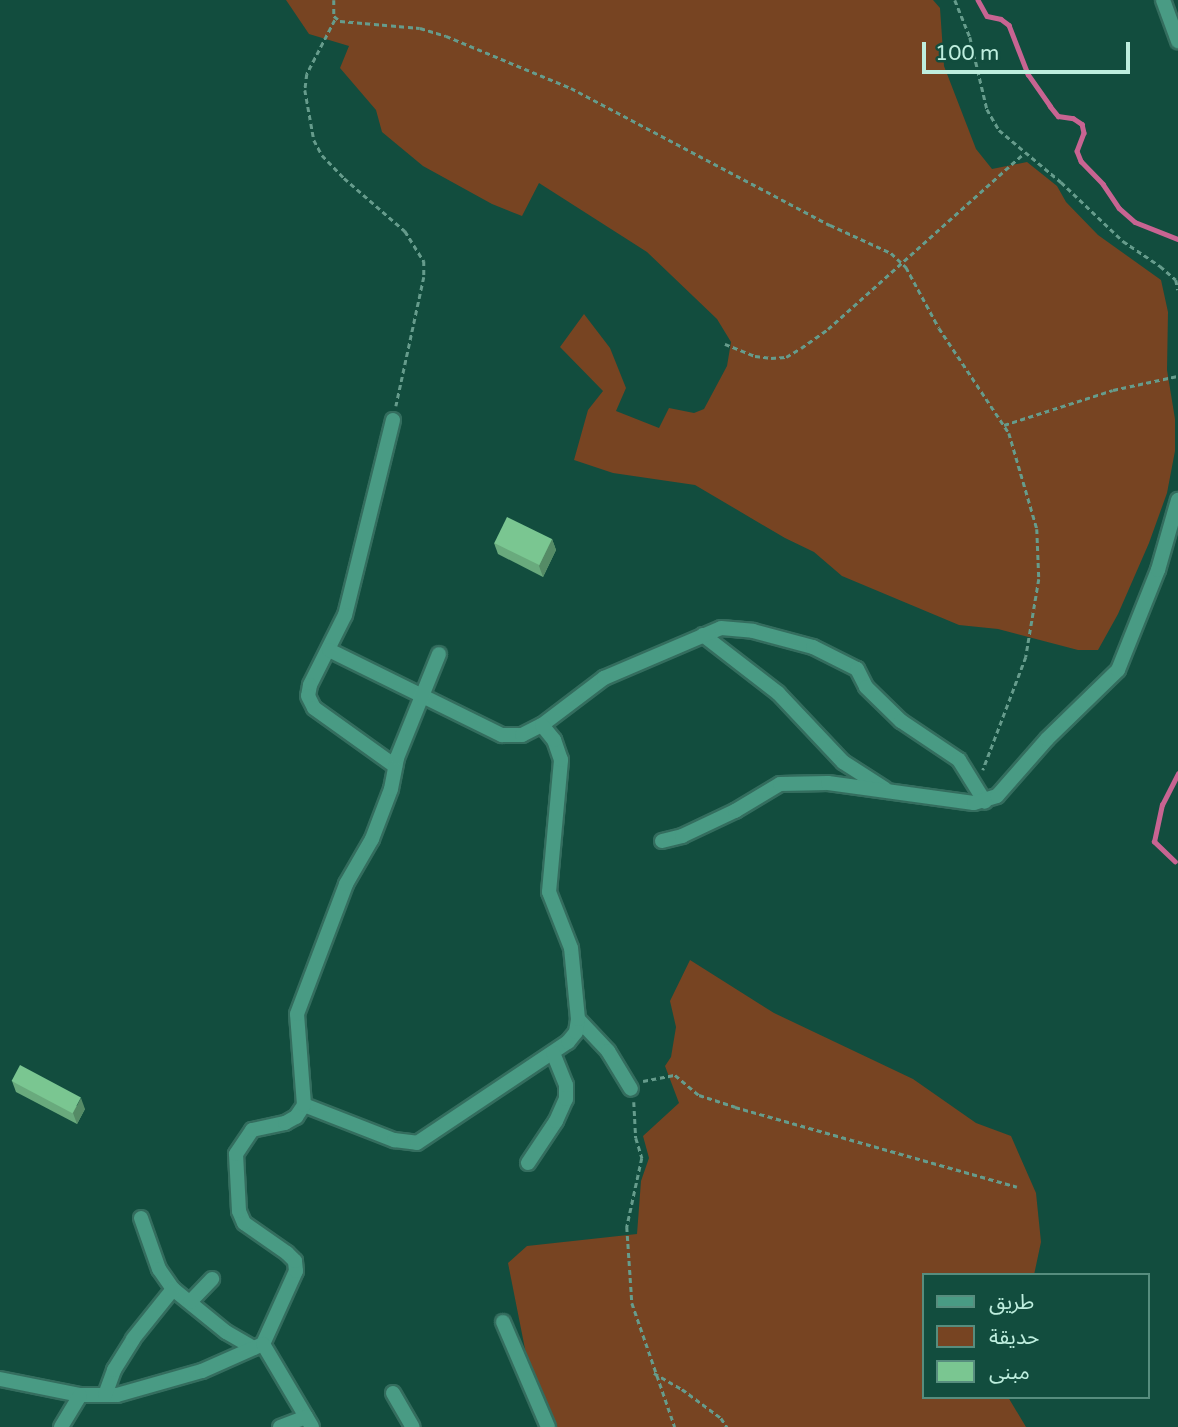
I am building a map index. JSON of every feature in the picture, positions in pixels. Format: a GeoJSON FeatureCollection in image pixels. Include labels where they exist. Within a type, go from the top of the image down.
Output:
{"type":"FeatureCollection","features":[{"type":"Feature","properties":{"kind":"street"},"geometry":{"type":"LineString","coordinates":[[1163,0],[1178,41]]}},
{"type":"Feature","properties":{"kind":"street"},"geometry":{"type":"LineString","coordinates":[[393,420],[345,615],[310,685],[309,702],[395,766]]}},
{"type":"Feature","properties":{"kind":"street"},"geometry":{"type":"LineString","coordinates":[[662,841],[735,811],[780,784],[828,783],[985,802],[997,796],[1047,739],[1118,670],[1158,570],[1178,500]]}},
{"type":"Feature","properties":{"kind":"street"},"geometry":{"type":"LineString","coordinates":[[329,650],[502,735],[522,735],[542,725],[604,678],[721,628],[753,631],[813,647],[857,669],[873,694],[901,721],[959,760],[985,802]]}},
{"type":"Feature","properties":{"kind":"street"},"geometry":{"type":"LineString","coordinates":[[703,635],[778,693],[843,762],[888,791]]}},
{"type":"Feature","properties":{"kind":"street"},"geometry":{"type":"LineString","coordinates":[[0,1379],[80,1395],[105,1395],[152,1387],[202,1371],[258,1346],[296,1271],[295,1261],[244,1223],[239,1211],[236,1154],[251,1130],[285,1123],[296,1117],[304,1105],[297,1014],[346,884],[372,839],[391,789],[395,766],[439,654]]}},
{"type":"Feature","properties":{"kind":"street"},"geometry":{"type":"LineString","coordinates":[[304,1105],[394,1140],[417,1143],[553,1052],[576,1032],[578,1019],[571,948],[549,892],[561,760],[554,740],[542,725]]}},
{"type":"Feature","properties":{"kind":"street"},"geometry":{"type":"LineString","coordinates":[[578,1019],[608,1051],[631,1089]]}},
{"type":"Feature","properties":{"kind":"street"},"geometry":{"type":"LineString","coordinates":[[528,1163],[556,1121],[566,1099],[566,1085],[553,1052]]}},
{"type":"Feature","properties":{"kind":"street"},"geometry":{"type":"LineString","coordinates":[[141,1218],[159,1269],[173,1289],[226,1332],[258,1346],[309,1422],[280,1427]]}},
{"type":"Feature","properties":{"kind":"street"},"geometry":{"type":"LineString","coordinates":[[190,1302],[212,1279]]}},
{"type":"Feature","properties":{"kind":"street"},"geometry":{"type":"LineString","coordinates":[[105,1395],[114,1370],[133,1339],[173,1289]]}},
{"type":"Feature","properties":{"kind":"street"},"geometry":{"type":"LineString","coordinates":[[503,1322],[548,1427]]}},
{"type":"Feature","properties":{"kind":"street"},"geometry":{"type":"LineString","coordinates":[[393,1393],[411,1426]]}},
{"type":"Feature","properties":{"kind":"street"},"geometry":{"type":"LineString","coordinates":[[61,1427],[80,1395]]}},
{"type":"Feature","properties":{"kind":"path"},"geometry":{"type":"LineString","coordinates":[[334,0],[336,19],[307,74],[305,90],[314,140],[322,155],[344,178],[405,231],[424,261],[424,277],[393,420]]}},
{"type":"Feature","properties":{"kind":"path"},"geometry":{"type":"LineString","coordinates":[[956,0],[970,37],[987,109],[999,130],[1061,181],[1123,240],[1176,280],[1178,290]]}},
{"type":"Feature","properties":{"kind":"path"},"geometry":{"type":"LineString","coordinates":[[336,19],[420,28],[446,36],[571,88],[830,225],[891,253],[902,263],[939,328],[1004,425],[1037,529],[1039,579],[1026,657],[976,786]]}},
{"type":"Feature","properties":{"kind":"path"},"geometry":{"type":"LineString","coordinates":[[724,344],[755,356],[786,358],[828,329],[1024,153]]}},
{"type":"Feature","properties":{"kind":"path"},"geometry":{"type":"LineString","coordinates":[[1004,425],[1113,390],[1178,376]]}},
{"type":"Feature","properties":{"kind":"path"},"geometry":{"type":"LineString","coordinates":[[675,1427],[654,1373],[632,1303],[627,1227],[642,1158],[631,1089],[651,1077],[675,1075],[699,1095],[735,1107],[1017,1187]]}},
{"type":"Feature","properties":{"kind":"path"},"geometry":{"type":"LineString","coordinates":[[654,1373],[721,1418],[727,1427]]}},
{"type":"Feature","properties":{"kind":"green space"},"geometry":{"type":"Polygon","coordinates":[[[286,0],[933,0],[940,8],[944,66],[976,149],[992,169],[1027,162],[1057,186],[1066,202],[1098,235],[1161,280],[1168,312],[1167,370],[1175,419],[1175,451],[1167,493],[1149,543],[1118,614],[1098,650],[1078,650],[998,629],[959,625],[842,576],[814,552],[695,485],[613,473],[574,460],[588,410],[603,391],[560,347],[584,314],[610,348],[626,388],[616,411],[659,428],[669,408],[694,413],[704,409],[727,366],[731,342],[717,319],[647,252],[539,183],[522,216],[492,204],[423,166],[382,132],[376,110],[340,68],[349,46],[309,34],[286,0]]]}},
{"type":"Feature","properties":{"kind":"green space"},"geometry":{"type":"Polygon","coordinates":[[[690,960],[774,1013],[913,1079],[976,1123],[1011,1136],[1036,1193],[1041,1242],[1034,1273],[922,1273],[922,1399],[1009,1399],[1026,1427],[554,1427],[526,1354],[508,1263],[527,1246],[637,1234],[641,1181],[649,1158],[643,1136],[679,1103],[665,1066],[671,1057],[676,1027],[670,1001],[690,960]]]}},
{"type":"Feature","properties":{"kind":"building"},"geometry":{"type":"Polygon","coordinates":[[[507,517],[552,539],[539,565],[494,543],[507,517]]]}},
{"type":"Feature","properties":{"kind":"building"},"geometry":{"type":"Polygon","coordinates":[[[20,1065],[81,1097],[72,1113],[12,1081],[20,1065]]]}},
{"type":"Feature","properties":{"kind":"waterway"},"geometry":{"type":"LineString","coordinates":[[978,0],[987,16],[1001,19],[1009,25],[1028,74],[1058,116],[1073,118],[1082,124],[1084,133],[1077,151],[1081,161],[1103,184],[1119,208],[1135,222],[1178,239]]}},
{"type":"Feature","properties":{"kind":"waterway"},"geometry":{"type":"LineString","coordinates":[[1175,862],[1154,842],[1162,805],[1178,774]]}}]}
